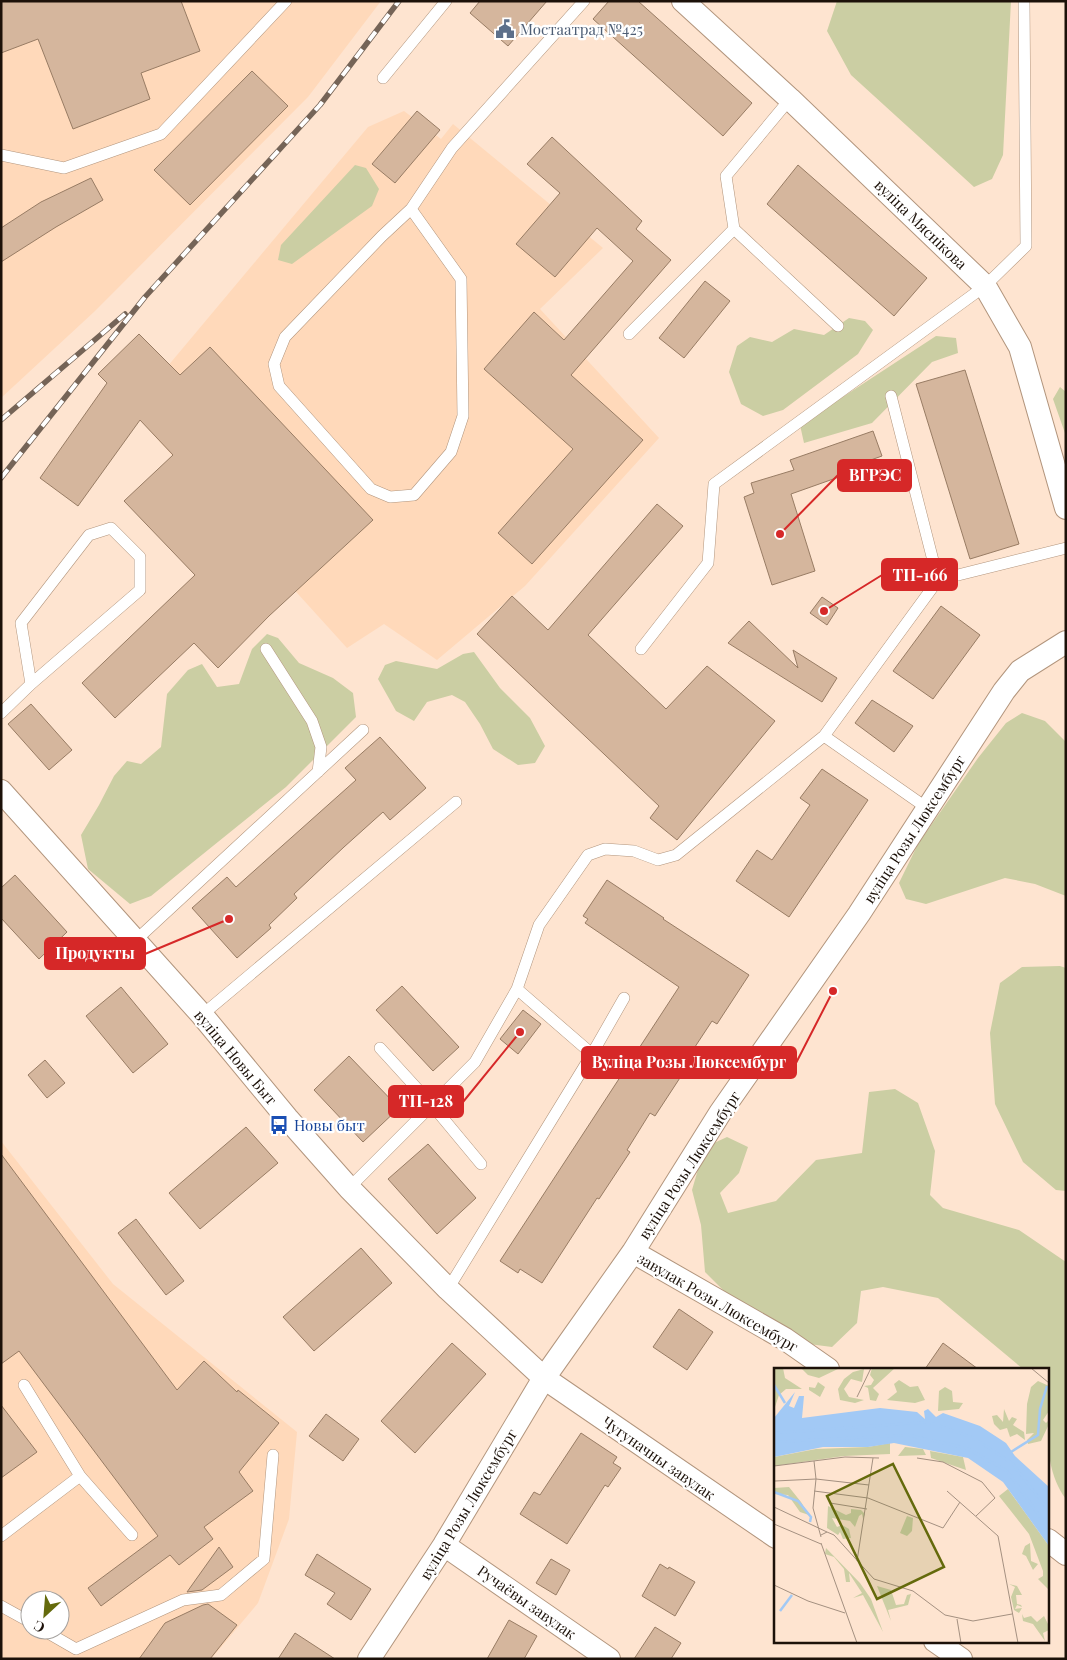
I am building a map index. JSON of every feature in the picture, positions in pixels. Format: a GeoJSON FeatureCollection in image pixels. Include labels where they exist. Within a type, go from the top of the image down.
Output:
{"type":"FeatureCollection","features":[{"type":"Feature","properties":{"kind":"street","name":"вуліца Мяснікова"},"geometry":{"type":"LineString","coordinates":[[683,1],[790,99],[985,286],[1020,348],[1066,508]]}},
{"type":"Feature","properties":{"kind":"street","name":"вуліца Розы Люксембург"},"geometry":{"type":"LineString","coordinates":[[369,1659],[444,1545],[544,1378],[632,1252],[720,1113],[859,914],[1004,691],[1020,671],[1066,642]]}},
{"type":"Feature","properties":{"kind":"street","name":"вуліца Новы Быт"},"geometry":{"type":"LineString","coordinates":[[1,791],[202,1015],[287,1118],[349,1188],[448,1289],[544,1378]]}},
{"type":"Feature","properties":{"kind":"street","name":"завулак Розы Люксембург"},"geometry":{"type":"LineString","coordinates":[[632,1252],[785,1339],[827,1368]]}},
{"type":"Feature","properties":{"kind":"street","name":"Чугуначны завулак"},"geometry":{"type":"LineString","coordinates":[[544,1378],[774,1536]]}},
{"type":"Feature","properties":{"kind":"street"},"geometry":{"type":"LineString","coordinates":[[1050,1542],[1066,1554]]}},
{"type":"Feature","properties":{"kind":"street","name":"Ручаёвы завулак"},"geometry":{"type":"LineString","coordinates":[[444,1545],[609,1659]]}},
{"type":"Feature","properties":{"kind":"street"},"geometry":{"type":"LineString","coordinates":[[936,1642],[961,1659]]}},
{"type":"Feature","properties":{"kind":"lane"},"geometry":{"type":"LineString","coordinates":[[1,155],[64,168],[161,134],[286,1]]}},
{"type":"Feature","properties":{"kind":"lane"},"geometry":{"type":"LineString","coordinates":[[383,78],[446,1]]}},
{"type":"Feature","properties":{"kind":"lane"},"geometry":{"type":"LineString","coordinates":[[411,209],[461,279],[463,416],[451,452],[414,495],[390,497],[371,489],[279,386],[274,364],[285,336],[382,236],[411,209],[452,148],[584,1]]}},
{"type":"Feature","properties":{"kind":"lane"},"geometry":{"type":"LineString","coordinates":[[641,649],[708,563],[714,484],[985,286],[1026,246],[1024,1]]}},
{"type":"Feature","properties":{"kind":"lane"},"geometry":{"type":"LineString","coordinates":[[790,99],[726,176],[734,229],[838,326]]}},
{"type":"Feature","properties":{"kind":"lane"},"geometry":{"type":"LineString","coordinates":[[629,334],[734,229]]}},
{"type":"Feature","properties":{"kind":"lane"},"geometry":{"type":"LineString","coordinates":[[891,396],[938,580]]}},
{"type":"Feature","properties":{"kind":"lane"},"geometry":{"type":"LineString","coordinates":[[1,713],[31,684],[140,590],[140,557],[111,528],[89,535],[20,623],[31,684]]}},
{"type":"Feature","properties":{"kind":"lane"},"geometry":{"type":"LineString","coordinates":[[349,1188],[475,1062],[517,990],[539,925],[588,856],[605,849],[634,851],[658,860],[676,855],[824,736],[938,580],[1066,548]]}},
{"type":"Feature","properties":{"kind":"lane"},"geometry":{"type":"LineString","coordinates":[[266,649],[312,721],[321,747],[318,772]]}},
{"type":"Feature","properties":{"kind":"lane"},"geometry":{"type":"LineString","coordinates":[[135,941],[362,730]]}},
{"type":"Feature","properties":{"kind":"lane"},"geometry":{"type":"LineString","coordinates":[[824,736],[927,808]]}},
{"type":"Feature","properties":{"kind":"lane"},"geometry":{"type":"LineString","coordinates":[[202,1015],[456,802]]}},
{"type":"Feature","properties":{"kind":"lane"},"geometry":{"type":"LineString","coordinates":[[517,990],[592,1054]]}},
{"type":"Feature","properties":{"kind":"lane"},"geometry":{"type":"LineString","coordinates":[[448,1289],[592,1054],[624,998]]}},
{"type":"Feature","properties":{"kind":"lane"},"geometry":{"type":"LineString","coordinates":[[380,1048],[432,1105],[481,1164]]}},
{"type":"Feature","properties":{"kind":"lane"},"geometry":{"type":"LineString","coordinates":[[24,1385],[80,1476],[132,1535]]}},
{"type":"Feature","properties":{"kind":"lane"},"geometry":{"type":"LineString","coordinates":[[61,1640],[76,1649],[183,1600],[221,1596],[264,1558],[273,1455]]}},
{"type":"Feature","properties":{"kind":"lane"},"geometry":{"type":"LineString","coordinates":[[1,1536],[80,1476]]}},
{"type":"Feature","properties":{"kind":"lane"},"geometry":{"type":"LineString","coordinates":[[1,1606],[20,1616]]}},
{"type":"Feature","properties":{"kind":"shaded area"},"geometry":{"type":"Polygon","coordinates":[[[1,1],[381,1],[308,97],[95,311],[1,398],[1,1]]]}},
{"type":"Feature","properties":{"kind":"shaded area"},"geometry":{"type":"Polygon","coordinates":[[[404,111],[441,139],[453,124],[603,248],[540,309],[659,438],[525,586],[437,660],[384,624],[347,648],[131,410],[368,127],[404,111]]]}},
{"type":"Feature","properties":{"kind":"shaded area"},"geometry":{"type":"Polygon","coordinates":[[[1,1141],[113,1284],[297,1432],[289,1519],[258,1603],[211,1659],[1,1659],[1,1141]]]}},
{"type":"Feature","properties":{"kind":"green space"},"geometry":{"type":"Polygon","coordinates":[[[837,1],[1011,1],[1003,155],[992,179],[974,187],[851,75],[827,31],[837,1]]]}},
{"type":"Feature","properties":{"kind":"green space"},"geometry":{"type":"Polygon","coordinates":[[[355,165],[366,168],[379,189],[372,206],[292,264],[278,260],[281,245],[355,165]]]}},
{"type":"Feature","properties":{"kind":"green space"},"geometry":{"type":"Polygon","coordinates":[[[849,318],[865,321],[873,330],[858,354],[783,410],[763,416],[741,404],[729,372],[737,346],[750,337],[772,342],[794,329],[824,335],[849,318]]]}},
{"type":"Feature","properties":{"kind":"green space"},"geometry":{"type":"Polygon","coordinates":[[[936,336],[956,338],[958,353],[932,362],[872,423],[804,443],[800,425],[936,336]]]}},
{"type":"Feature","properties":{"kind":"green space"},"geometry":{"type":"Polygon","coordinates":[[[1060,387],[1066,392],[1066,436],[1053,399],[1060,387]]]}},
{"type":"Feature","properties":{"kind":"green space"},"geometry":{"type":"Polygon","coordinates":[[[267,634],[278,638],[299,663],[333,678],[353,693],[356,717],[286,787],[151,896],[130,904],[88,869],[81,835],[114,776],[127,761],[141,764],[161,747],[167,694],[188,670],[202,664],[217,687],[239,684],[252,649],[267,634]]]}},
{"type":"Feature","properties":{"kind":"green space"},"geometry":{"type":"Polygon","coordinates":[[[474,652],[500,688],[530,718],[545,746],[535,763],[518,765],[493,749],[480,724],[465,702],[452,695],[427,702],[414,721],[396,711],[378,679],[385,665],[396,661],[437,669],[463,654],[474,652]]]}},
{"type":"Feature","properties":{"kind":"green space"},"geometry":{"type":"Polygon","coordinates":[[[1022,713],[1045,721],[1066,742],[1066,896],[1035,884],[1005,878],[926,904],[906,899],[899,883],[918,844],[978,758],[1006,723],[1022,713]]]}},
{"type":"Feature","properties":{"kind":"green space"},"geometry":{"type":"Polygon","coordinates":[[[1060,966],[1066,968],[1066,1191],[1056,1190],[1023,1162],[995,1104],[990,1033],[1000,983],[1022,967],[1060,966]]]}},
{"type":"Feature","properties":{"kind":"green space"},"geometry":{"type":"Polygon","coordinates":[[[895,1089],[918,1103],[935,1151],[930,1195],[943,1208],[1019,1230],[1066,1262],[1066,1499],[1052,1470],[1050,1459],[1050,1368],[1022,1368],[938,1298],[883,1287],[861,1291],[857,1323],[832,1347],[801,1343],[733,1300],[705,1272],[701,1225],[692,1190],[699,1166],[712,1144],[727,1137],[748,1147],[739,1173],[720,1193],[728,1213],[776,1201],[816,1160],[862,1153],[869,1092],[895,1089]]]}},
{"type":"Feature","properties":{"kind":"building"},"geometry":{"type":"Polygon","coordinates":[[[1,1],[181,1],[200,51],[141,73],[150,99],[73,129],[38,39],[1,53],[1,1]]]}},
{"type":"Feature","properties":{"kind":"building","name":"Мостаатрад №425"},"geometry":{"type":"Polygon","coordinates":[[[480,1],[547,1],[508,46],[470,13],[480,1]]]}},
{"type":"Feature","properties":{"kind":"building"},"geometry":{"type":"Polygon","coordinates":[[[609,1],[638,1],[752,103],[723,136],[593,19],[609,1]]]}},
{"type":"Feature","properties":{"kind":"building"},"geometry":{"type":"Polygon","coordinates":[[[252,71],[288,106],[190,205],[154,170],[252,71]]]}},
{"type":"Feature","properties":{"kind":"building"},"geometry":{"type":"Polygon","coordinates":[[[417,111],[440,130],[395,183],[372,164],[417,111]]]}},
{"type":"Feature","properties":{"kind":"building"},"geometry":{"type":"Polygon","coordinates":[[[552,137],[642,221],[636,229],[671,260],[571,375],[643,440],[532,564],[498,533],[573,449],[484,369],[534,312],[564,340],[633,261],[597,228],[555,277],[516,244],[560,193],[527,164],[552,137]]]}},
{"type":"Feature","properties":{"kind":"building"},"geometry":{"type":"Polygon","coordinates":[[[798,165],[927,278],[894,316],[767,204],[798,165]]]}},
{"type":"Feature","properties":{"kind":"building"},"geometry":{"type":"Polygon","coordinates":[[[91,178],[103,200],[1,262],[1,228],[41,202],[91,178]]]}},
{"type":"Feature","properties":{"kind":"building"},"geometry":{"type":"Polygon","coordinates":[[[705,281],[730,301],[684,358],[659,338],[705,281]]]}},
{"type":"Feature","properties":{"kind":"building"},"geometry":{"type":"Polygon","coordinates":[[[139,334],[180,375],[210,347],[373,520],[269,616],[218,668],[194,643],[115,718],[82,683],[195,575],[124,501],[173,455],[140,420],[78,506],[40,478],[107,383],[98,374],[139,334]]]}},
{"type":"Feature","properties":{"kind":"building"},"geometry":{"type":"Polygon","coordinates":[[[965,370],[1019,544],[970,559],[916,384],[965,370]]]}},
{"type":"Feature","properties":{"kind":"building"},"geometry":{"type":"Polygon","coordinates":[[[873,431],[882,456],[851,467],[853,472],[791,494],[815,571],[772,585],[744,497],[754,493],[751,483],[794,470],[790,460],[873,431]]]}},
{"type":"Feature","properties":{"kind":"building"},"geometry":{"type":"Polygon","coordinates":[[[657,504],[683,526],[588,635],[666,709],[707,666],[775,721],[677,840],[650,818],[659,806],[477,634],[512,596],[548,630],[657,504]]]}},
{"type":"Feature","properties":{"kind":"building"},"geometry":{"type":"Polygon","coordinates":[[[822,597],[838,608],[827,625],[810,613],[822,597]]]}},
{"type":"Feature","properties":{"kind":"building"},"geometry":{"type":"Polygon","coordinates":[[[941,606],[980,635],[933,699],[893,671],[941,606]]]}},
{"type":"Feature","properties":{"kind":"building"},"geometry":{"type":"Polygon","coordinates":[[[749,621],[798,668],[793,650],[837,678],[822,702],[728,643],[749,621]]]}},
{"type":"Feature","properties":{"kind":"building"},"geometry":{"type":"Polygon","coordinates":[[[872,700],[913,726],[894,752],[855,723],[872,700]]]}},
{"type":"Feature","properties":{"kind":"building"},"geometry":{"type":"Polygon","coordinates":[[[31,704],[72,750],[49,770],[8,724],[31,704]]]}},
{"type":"Feature","properties":{"kind":"building"},"geometry":{"type":"Polygon","coordinates":[[[380,737],[426,788],[390,820],[383,812],[344,847],[294,894],[297,898],[269,925],[271,928],[237,958],[192,908],[227,877],[236,887],[356,780],[345,768],[380,737]]]}},
{"type":"Feature","properties":{"kind":"building"},"geometry":{"type":"Polygon","coordinates":[[[822,769],[868,800],[789,917],[736,881],[757,850],[772,860],[810,805],[800,798],[822,769]]]}},
{"type":"Feature","properties":{"kind":"building"},"geometry":{"type":"Polygon","coordinates":[[[15,875],[67,932],[39,959],[1,918],[1,888],[15,875]]]}},
{"type":"Feature","properties":{"kind":"building"},"geometry":{"type":"Polygon","coordinates":[[[607,880],[749,975],[717,1024],[712,1021],[687,1059],[691,1061],[655,1116],[650,1113],[627,1150],[630,1152],[599,1199],[597,1198],[542,1283],[520,1269],[518,1273],[500,1261],[679,987],[585,923],[588,919],[583,916],[607,880]]]}},
{"type":"Feature","properties":{"kind":"building"},"geometry":{"type":"Polygon","coordinates":[[[402,986],[459,1047],[433,1071],[376,1010],[402,986]]]}},
{"type":"Feature","properties":{"kind":"building"},"geometry":{"type":"Polygon","coordinates":[[[121,987],[168,1044],[133,1073],[86,1016],[121,987]]]}},
{"type":"Feature","properties":{"kind":"building"},"geometry":{"type":"Polygon","coordinates":[[[523,1010],[541,1024],[518,1054],[500,1039],[523,1010]]]}},
{"type":"Feature","properties":{"kind":"building"},"geometry":{"type":"Polygon","coordinates":[[[349,1056],[399,1108],[363,1142],[314,1090],[349,1056]]]}},
{"type":"Feature","properties":{"kind":"building"},"geometry":{"type":"Polygon","coordinates":[[[45,1060],[65,1083],[47,1098],[28,1075],[45,1060]]]}},
{"type":"Feature","properties":{"kind":"building"},"geometry":{"type":"Polygon","coordinates":[[[246,1127],[278,1163],[200,1229],[169,1193],[246,1127]]]}},
{"type":"Feature","properties":{"kind":"building"},"geometry":{"type":"Polygon","coordinates":[[[428,1144],[476,1198],[437,1234],[388,1179],[428,1144]]]}},
{"type":"Feature","properties":{"kind":"building"},"geometry":{"type":"Polygon","coordinates":[[[1,1154],[177,1390],[204,1361],[237,1392],[238,1390],[279,1423],[239,1472],[253,1491],[204,1527],[213,1539],[179,1565],[170,1555],[101,1606],[88,1588],[158,1536],[19,1351],[1,1364],[1,1154]]]}},
{"type":"Feature","properties":{"kind":"building"},"geometry":{"type":"Polygon","coordinates":[[[136,1219],[184,1281],[166,1295],[118,1233],[136,1219]]]}},
{"type":"Feature","properties":{"kind":"building"},"geometry":{"type":"Polygon","coordinates":[[[361,1248],[392,1283],[314,1351],[283,1317],[361,1248]]]}},
{"type":"Feature","properties":{"kind":"building"},"geometry":{"type":"Polygon","coordinates":[[[679,1309],[713,1332],[687,1370],[653,1347],[679,1309]]]}},
{"type":"Feature","properties":{"kind":"building"},"geometry":{"type":"Polygon","coordinates":[[[452,1343],[486,1374],[415,1453],[381,1421],[452,1343]]]}},
{"type":"Feature","properties":{"kind":"building"},"geometry":{"type":"Polygon","coordinates":[[[943,1343],[977,1368],[926,1368],[943,1343]]]}},
{"type":"Feature","properties":{"kind":"building"},"geometry":{"type":"Polygon","coordinates":[[[1,1405],[37,1452],[1,1478],[1,1405]]]}},
{"type":"Feature","properties":{"kind":"building"},"geometry":{"type":"Polygon","coordinates":[[[326,1414],[359,1439],[343,1461],[309,1436],[326,1414]]]}},
{"type":"Feature","properties":{"kind":"building"},"geometry":{"type":"Polygon","coordinates":[[[581,1433],[617,1457],[613,1463],[621,1468],[608,1487],[605,1485],[567,1544],[520,1514],[534,1492],[540,1495],[581,1433]]]}},
{"type":"Feature","properties":{"kind":"building"},"geometry":{"type":"Polygon","coordinates":[[[219,1547],[233,1567],[202,1590],[187,1592],[219,1547]]]}},
{"type":"Feature","properties":{"kind":"building"},"geometry":{"type":"Polygon","coordinates":[[[317,1554],[371,1589],[351,1620],[327,1604],[335,1593],[305,1575],[317,1554]]]}},
{"type":"Feature","properties":{"kind":"building"},"geometry":{"type":"Polygon","coordinates":[[[551,1559],[570,1570],[556,1595],[536,1583],[551,1559]]]}},
{"type":"Feature","properties":{"kind":"building"},"geometry":{"type":"Polygon","coordinates":[[[660,1564],[695,1582],[675,1616],[642,1596],[660,1564]]]}},
{"type":"Feature","properties":{"kind":"building"},"geometry":{"type":"Polygon","coordinates":[[[208,1604],[237,1625],[210,1659],[139,1659],[165,1623],[208,1604]]]}},
{"type":"Feature","properties":{"kind":"building"},"geometry":{"type":"Polygon","coordinates":[[[509,1620],[537,1636],[524,1659],[487,1659],[509,1620]]]}},
{"type":"Feature","properties":{"kind":"building"},"geometry":{"type":"Polygon","coordinates":[[[655,1627],[681,1643],[671,1659],[634,1659],[655,1627]]]}},
{"type":"Feature","properties":{"kind":"building"},"geometry":{"type":"Polygon","coordinates":[[[295,1633],[335,1659],[278,1659],[295,1633]]]}},
{"type":"Feature","properties":{"kind":"railway"},"geometry":{"type":"LineString","coordinates":[[1,478],[145,297],[320,105],[399,1]]}},
{"type":"Feature","properties":{"kind":"railway"},"geometry":{"type":"LineString","coordinates":[[1,420],[125,314]]}},
{"type":"Feature","properties":{"kind":"place","name":"Мостаатрад №425"},"geometry":{"type":"Point","coordinates":[505,29]}},
{"type":"Feature","properties":{"kind":"place","name":"ВГРЭС"},"geometry":{"type":"Point","coordinates":[780,534]}},
{"type":"Feature","properties":{"kind":"place","name":"ТП-166"},"geometry":{"type":"Point","coordinates":[824,611]}},
{"type":"Feature","properties":{"kind":"place","name":"Продукты"},"geometry":{"type":"Point","coordinates":[229,919]}},
{"type":"Feature","properties":{"kind":"place","name":"Вуліца Розы Люксембург"},"geometry":{"type":"Point","coordinates":[833,991]}},
{"type":"Feature","properties":{"kind":"place","name":"ТП-128"},"geometry":{"type":"Point","coordinates":[520,1032]}},
{"type":"Feature","properties":{"kind":"place","name":"Новы быт"},"geometry":{"type":"Point","coordinates":[279,1125]}}]}
